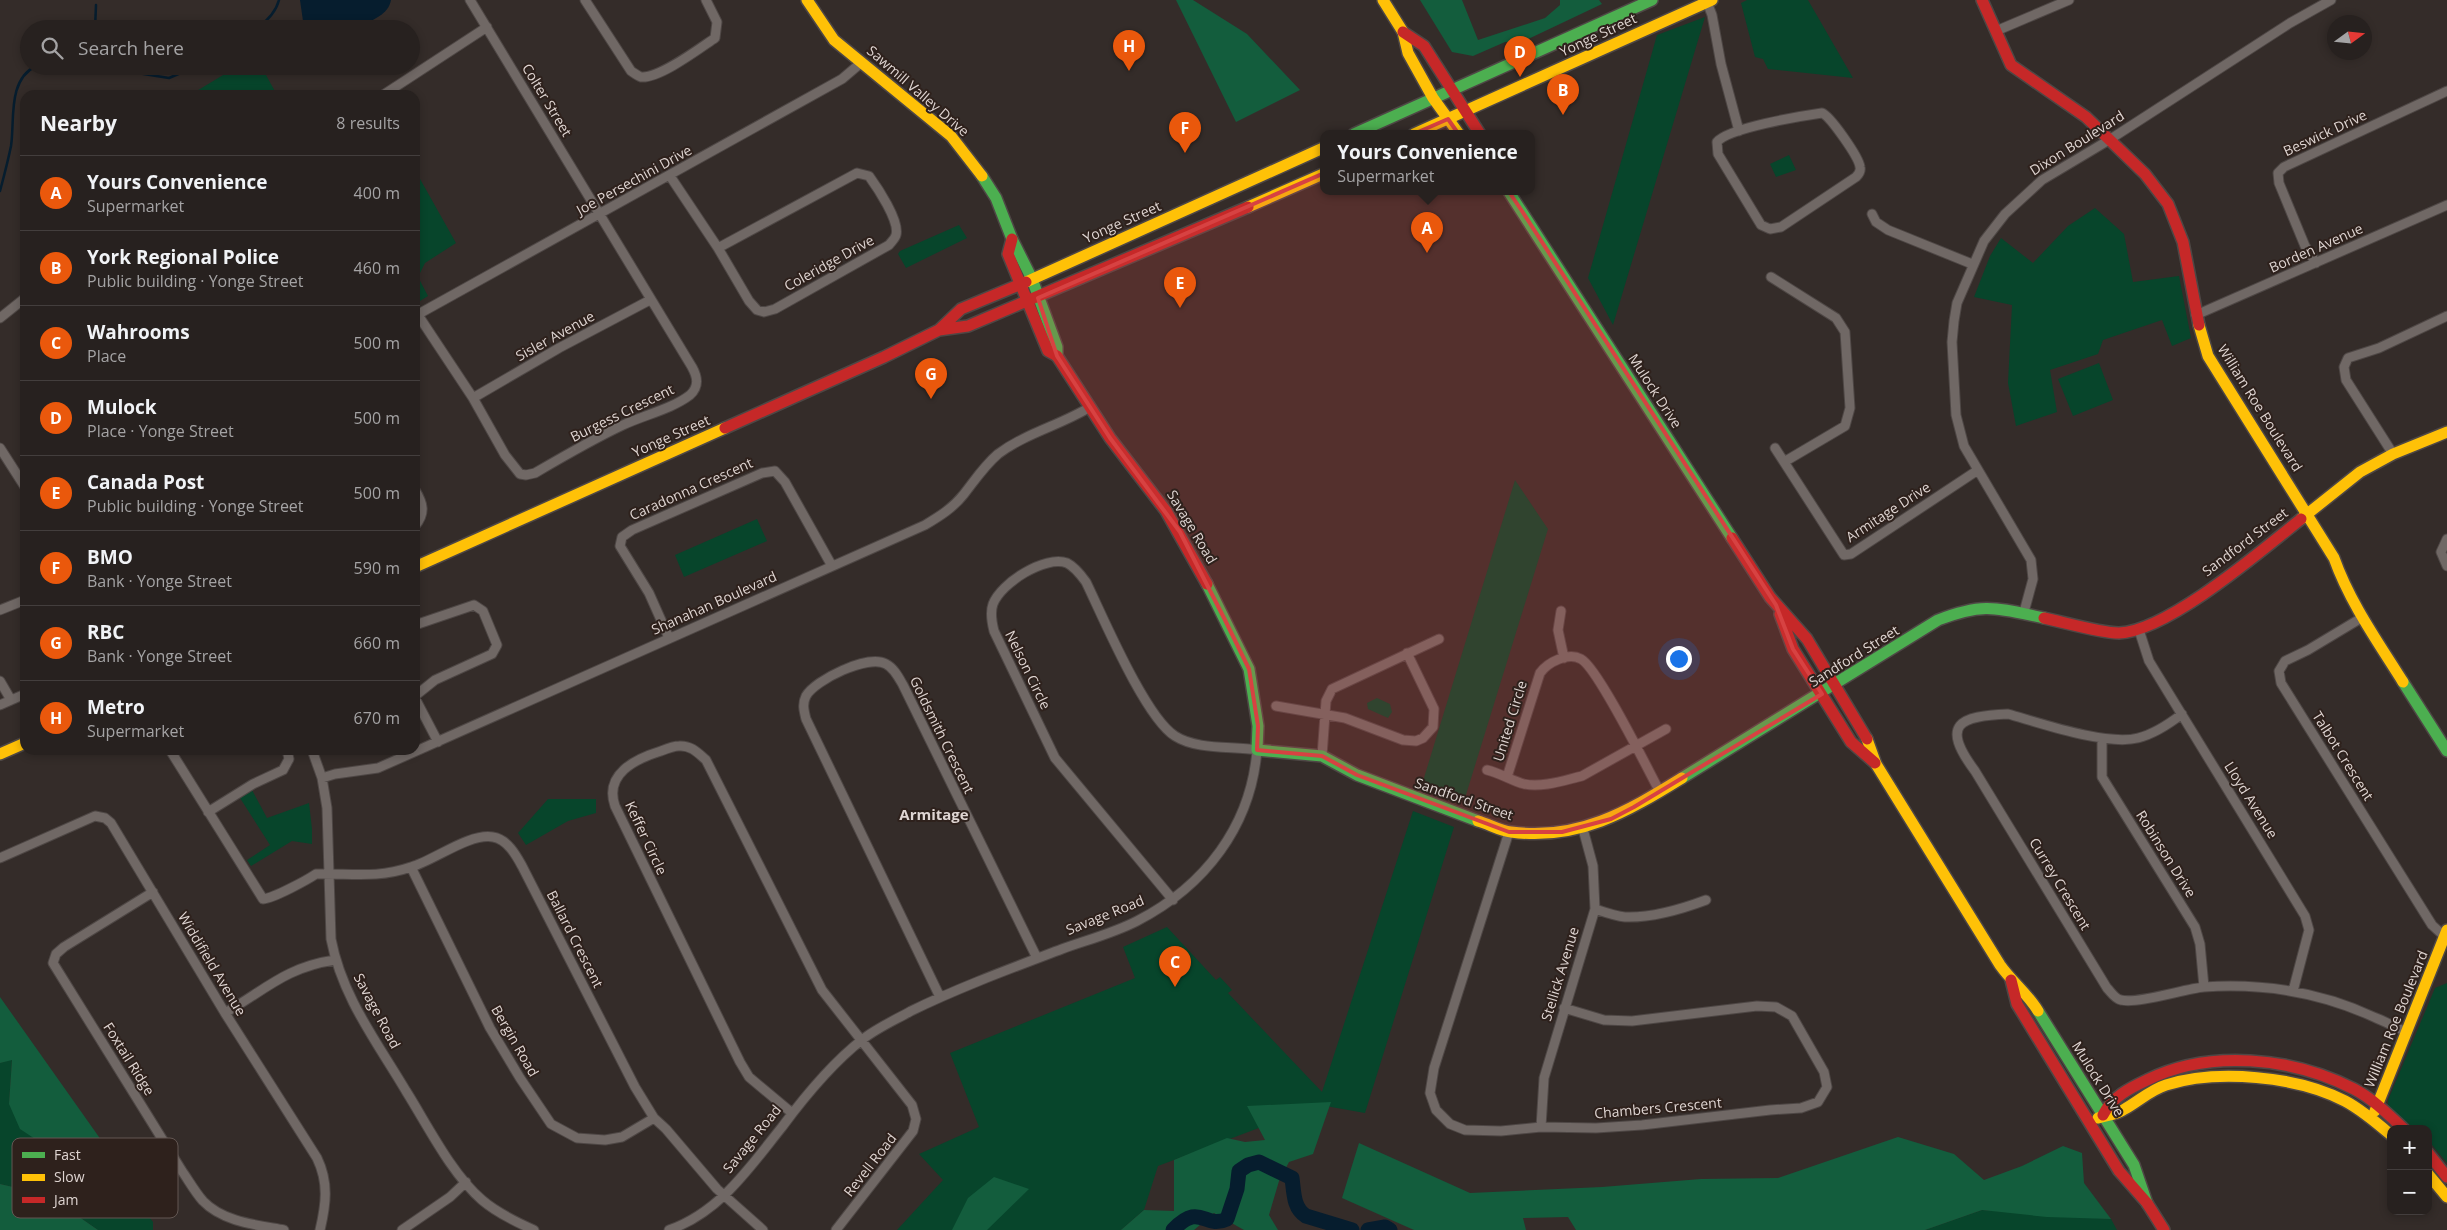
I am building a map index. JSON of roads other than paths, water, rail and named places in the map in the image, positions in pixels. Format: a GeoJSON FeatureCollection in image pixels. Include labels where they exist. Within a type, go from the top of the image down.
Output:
{"type":"FeatureCollection","features":[{"type":"Feature","properties":{"kind":"main road","name":"Sawmill Valley Drive"},"geometry":{"type":"LineString","coordinates":[[807,0],[834,40],[961,147],[976,166],[996,198],[1012,239],[1032,279],[1038,298]]}},
{"type":"Feature","properties":{"kind":"main road"},"geometry":{"type":"LineString","coordinates":[[1383,0],[1403,32],[1408,53],[1433,98],[1456,130]]}},
{"type":"Feature","properties":{"kind":"main road","name":"Yonge Street"},"geometry":{"type":"LineString","coordinates":[[1363,130],[1652,0]]}},
{"type":"Feature","properties":{"kind":"main road","name":"William Roe Boulevard"},"geometry":{"type":"LineString","coordinates":[[1982,0],[2011,65],[2024,76],[2086,117],[2145,174],[2174,214],[2186,253],[2196,315],[2208,356],[2334,558],[2343,583],[2447,751]]}},
{"type":"Feature","properties":{"kind":"main road","name":"Yonge Street"},"geometry":{"type":"LineString","coordinates":[[1422,130],[1710,1]]}},
{"type":"Feature","properties":{"kind":"main road"},"geometry":{"type":"LineString","coordinates":[[1403,32],[1424,46],[1477,130]]}},
{"type":"Feature","properties":{"kind":"main road","name":"Yonge Street"},"geometry":{"type":"LineString","coordinates":[[420,565],[884,357],[938,330],[961,309],[1020,285],[1320,149]]}},
{"type":"Feature","properties":{"kind":"main road","name":"Yonge Street"},"geometry":{"type":"LineString","coordinates":[[938,330],[968,326],[1038,298],[1320,175]]}},
{"type":"Feature","properties":{"kind":"main road","name":"Mulock Drive"},"geometry":{"type":"LineString","coordinates":[[1511,195],[1776,605],[1807,639],[1865,733],[1876,764],[2010,980],[2017,1004],[2119,1171],[2147,1202],[2164,1230]]}},
{"type":"Feature","properties":{"kind":"main road","name":"Sawmill Valley Drive"},"geometry":{"type":"LineString","coordinates":[[1012,239],[1008,254],[1027,302]]}},
{"type":"Feature","properties":{"kind":"main road","name":"Savage Road"},"geometry":{"type":"LineString","coordinates":[[1038,298],[1057,346],[1057,356]]}},
{"type":"Feature","properties":{"kind":"main road","name":"Savage Road"},"geometry":{"type":"LineString","coordinates":[[1027,302],[1048,351],[1057,356],[1110,438],[1180,532],[1224,618],[1249,669],[1258,726],[1256,750]]}},
{"type":"Feature","properties":{"kind":"main road","name":"Sandford Street"},"geometry":{"type":"LineString","coordinates":[[1256,750],[1322,756],[1365,779],[1509,832],[1542,834],[1582,829],[1611,819],[1660,792],[1822,694],[1938,620],[1951,614],[1987,607],[2024,612],[2104,631],[2127,633],[2139,630],[2166,617],[2218,584],[2360,472],[2393,454],[2447,432]]}},
{"type":"Feature","properties":{"kind":"main road","name":"Mulock Drive"},"geometry":{"type":"LineString","coordinates":[[1776,605],[1794,648],[1851,742],[1876,764]]}},
{"type":"Feature","properties":{"kind":"main road"},"geometry":{"type":"LineString","coordinates":[[0,754],[20,745]]}},
{"type":"Feature","properties":{"kind":"main road","name":"William Roe Boulevard"},"geometry":{"type":"LineString","coordinates":[[2371,1118],[2446,933]]}},
{"type":"Feature","properties":{"kind":"main road","name":"Mulock Drive"},"geometry":{"type":"LineString","coordinates":[[2010,980],[2029,996],[2134,1165],[2147,1202]]}},
{"type":"Feature","properties":{"kind":"main road"},"geometry":{"type":"LineString","coordinates":[[2090,1124],[2103,1115],[2108,1104],[2143,1080],[2162,1071],[2207,1061],[2258,1062],[2293,1067],[2335,1080],[2378,1104],[2400,1125]]}},
{"type":"Feature","properties":{"kind":"main road"},"geometry":{"type":"LineString","coordinates":[[2103,1115],[2115,1115],[2149,1093],[2166,1085],[2194,1079],[2228,1076],[2255,1078],[2316,1090],[2343,1100],[2371,1118],[2387,1132]]}},
{"type":"Feature","properties":{"kind":"main road"},"geometry":{"type":"LineString","coordinates":[[2432,1158],[2447,1177]]}},
{"type":"Feature","properties":{"kind":"main road"},"geometry":{"type":"LineString","coordinates":[[2432,1179],[2447,1197]]}},
{"type":"Feature","properties":{"kind":"street","name":"Colter Street"},"geometry":{"type":"LineString","coordinates":[[470,0],[598,215]]}},
{"type":"Feature","properties":{"kind":"street"},"geometry":{"type":"LineString","coordinates":[[585,0],[631,72],[640,77],[648,76],[683,60],[715,38],[717,22],[706,0]]}},
{"type":"Feature","properties":{"kind":"street"},"geometry":{"type":"LineString","coordinates":[[1996,32],[2069,0]]}},
{"type":"Feature","properties":{"kind":"street","name":"Dixon Boulevard"},"geometry":{"type":"LineString","coordinates":[[2024,612],[2033,579],[2031,560],[1978,470],[1959,432],[1952,342],[1957,303],[1972,264],[1984,241],[1997,223],[2024,194],[2069,162],[2109,140],[2290,23],[2331,0]]}},
{"type":"Feature","properties":{"kind":"street"},"geometry":{"type":"LineString","coordinates":[[1710,1],[1721,64],[1739,131]]}},
{"type":"Feature","properties":{"kind":"street"},"geometry":{"type":"LineString","coordinates":[[420,71],[487,27]]}},
{"type":"Feature","properties":{"kind":"street","name":"Joe Persechini Drive"},"geometry":{"type":"LineString","coordinates":[[420,314],[842,79],[862,62]]}},
{"type":"Feature","properties":{"kind":"street"},"geometry":{"type":"LineString","coordinates":[[391,90],[414,75]]}},
{"type":"Feature","properties":{"kind":"street","name":"Beswick Drive"},"geometry":{"type":"LineString","coordinates":[[2316,263],[2294,219],[2279,183],[2278,173],[2284,167],[2447,91]]}},
{"type":"Feature","properties":{"kind":"street"},"geometry":{"type":"LineString","coordinates":[[1824,113],[1859,163],[1860,172],[1856,177],[1781,227],[1770,229],[1762,224],[1718,154],[1717,142],[1721,138],[1739,131],[1824,113]]}},
{"type":"Feature","properties":{"kind":"street","name":"Coleridge Drive"},"geometry":{"type":"LineString","coordinates":[[670,176],[718,248],[749,301],[757,310],[764,312],[775,309],[889,245],[896,235],[896,229],[892,216],[874,182],[869,176],[857,173],[718,248]]}},
{"type":"Feature","properties":{"kind":"street","name":"Borden Avenue"},"geometry":{"type":"LineString","coordinates":[[2196,315],[2447,205]]}},
{"type":"Feature","properties":{"kind":"street"},"geometry":{"type":"LineString","coordinates":[[1872,214],[1876,222],[1888,230],[1972,264]]}},
{"type":"Feature","properties":{"kind":"street","name":"Burgess Crescent"},"geometry":{"type":"LineString","coordinates":[[420,320],[473,398],[505,455],[520,474],[526,476],[535,473],[600,436],[685,398],[696,387],[698,377],[598,215]]}},
{"type":"Feature","properties":{"kind":"street"},"geometry":{"type":"LineString","coordinates":[[1771,277],[1836,318],[1845,332],[1850,408],[1848,422],[1845,426],[1784,462]]}},
{"type":"Feature","properties":{"kind":"street","name":"Sisler Avenue"},"geometry":{"type":"LineString","coordinates":[[473,398],[559,348],[650,300]]}},
{"type":"Feature","properties":{"kind":"street"},"geometry":{"type":"LineString","coordinates":[[0,318],[20,302]]}},
{"type":"Feature","properties":{"kind":"street"},"geometry":{"type":"LineString","coordinates":[[2393,454],[2346,380],[2346,363],[2348,358],[2379,348],[2447,316]]}},
{"type":"Feature","properties":{"kind":"street","name":"Shanahan Boulevard"},"geometry":{"type":"LineString","coordinates":[[420,750],[909,533],[946,513],[963,495],[982,469],[999,454],[1026,437],[1090,407]]}},
{"type":"Feature","properties":{"kind":"street"},"geometry":{"type":"LineString","coordinates":[[0,448],[20,479]]}},
{"type":"Feature","properties":{"kind":"street","name":"Armitage Drive"},"geometry":{"type":"LineString","coordinates":[[1775,448],[1844,556],[1851,554],[1978,470]]}},
{"type":"Feature","properties":{"kind":"street","name":"Caradonna Crescent"},"geometry":{"type":"LineString","coordinates":[[669,638],[649,592],[620,546],[622,537],[632,530],[762,473],[775,471],[785,482],[832,566]]}},
{"type":"Feature","properties":{"kind":"street"},"geometry":{"type":"LineString","coordinates":[[420,501],[423,507],[420,517]]}},
{"type":"Feature","properties":{"kind":"street"},"geometry":{"type":"LineString","coordinates":[[2447,538],[2441,552],[2447,566]]}},
{"type":"Feature","properties":{"kind":"street","name":"Nelson Circle"},"geometry":{"type":"LineString","coordinates":[[1174,900],[1055,758],[994,631],[992,616],[994,602],[1003,590],[1038,564],[1055,561],[1068,564],[1086,582],[1147,703],[1159,722],[1175,736],[1197,744],[1256,750]]}},
{"type":"Feature","properties":{"kind":"street"},"geometry":{"type":"LineString","coordinates":[[0,610],[20,602]]}},
{"type":"Feature","properties":{"kind":"street"},"geometry":{"type":"LineString","coordinates":[[420,623],[474,605],[484,611],[497,645],[492,654],[435,680],[420,693]]}},
{"type":"Feature","properties":{"kind":"street"},"geometry":{"type":"LineString","coordinates":[[1561,611],[1558,630],[1564,658],[1581,659],[1591,669],[1636,746],[1660,792]]}},
{"type":"Feature","properties":{"kind":"street","name":"Talbot Crescent"},"geometry":{"type":"LineString","coordinates":[[2363,617],[2308,650],[2285,660],[2279,671],[2281,683],[2432,925],[2446,933]]}},
{"type":"Feature","properties":{"kind":"street","name":"Lloyd Avenue"},"geometry":{"type":"LineString","coordinates":[[2139,630],[2149,661],[2306,916],[2309,930],[2293,991]]}},
{"type":"Feature","properties":{"kind":"street"},"geometry":{"type":"LineString","coordinates":[[1322,756],[1327,714],[1326,701],[1332,689],[1438,639]]}},
{"type":"Feature","properties":{"kind":"street"},"geometry":{"type":"LineString","coordinates":[[1276,706],[1345,718],[1403,740],[1416,741],[1423,738],[1433,727],[1434,709],[1407,653]]}},
{"type":"Feature","properties":{"kind":"street","name":"United Circle"},"geometry":{"type":"LineString","coordinates":[[1508,777],[1539,676],[1545,667],[1564,658]]}},
{"type":"Feature","properties":{"kind":"street","name":"Goldsmith Crescent"},"geometry":{"type":"LineString","coordinates":[[940,997],[806,719],[803,705],[807,695],[818,683],[864,662],[886,664],[899,679],[1037,958]]}},
{"type":"Feature","properties":{"kind":"street"},"geometry":{"type":"LineString","coordinates":[[0,681],[11,700]]}},
{"type":"Feature","properties":{"kind":"street"},"geometry":{"type":"LineString","coordinates":[[0,705],[20,696]]}},
{"type":"Feature","properties":{"kind":"street"},"geometry":{"type":"LineString","coordinates":[[420,707],[438,742]]}},
{"type":"Feature","properties":{"kind":"street","name":"Currey Crescent"},"geometry":{"type":"LineString","coordinates":[[2182,714],[2154,732],[2137,738],[2102,738],[2008,714],[1977,716],[1963,722],[1959,725],[1957,737],[1962,753],[1975,771],[2107,988],[2116,998],[2135,1000],[2204,987],[2252,987],[2293,991],[2355,1010],[2407,1032]]}},
{"type":"Feature","properties":{"kind":"street","name":"United Circle"},"geometry":{"type":"LineString","coordinates":[[1487,770],[1524,784],[1536,784],[1582,776],[1666,729]]}},
{"type":"Feature","properties":{"kind":"street","name":"Robinson Drive"},"geometry":{"type":"LineString","coordinates":[[2102,738],[2102,777],[2195,928],[2200,944],[2204,987]]}},
{"type":"Feature","properties":{"kind":"street","name":"Keffer Circle"},"geometry":{"type":"LineString","coordinates":[[792,1114],[749,1077],[704,992],[615,806],[612,797],[613,783],[624,767],[653,754],[679,746],[692,748],[706,760],[822,990],[860,1041]]}},
{"type":"Feature","properties":{"kind":"street","name":"Savage Road"},"geometry":{"type":"LineString","coordinates":[[669,1230],[701,1216],[726,1196],[833,1066],[860,1041],[878,1029],[940,997],[1137,921],[1174,900],[1199,878],[1226,845],[1248,798],[1255,768],[1256,750]]}},
{"type":"Feature","properties":{"kind":"street"},"geometry":{"type":"LineString","coordinates":[[173,755],[263,899],[271,899],[316,874],[330,873]]}},
{"type":"Feature","properties":{"kind":"street"},"geometry":{"type":"LineString","coordinates":[[208,812],[253,784],[284,770],[289,759],[288,755]]}},
{"type":"Feature","properties":{"kind":"street","name":"Savage Road"},"geometry":{"type":"LineString","coordinates":[[314,755],[322,778],[329,836],[329,911],[335,960],[361,1019],[425,1124],[466,1182],[481,1199],[497,1211],[534,1230]]}},
{"type":"Feature","properties":{"kind":"street","name":"Shanahan Boulevard"},"geometry":{"type":"LineString","coordinates":[[322,778],[335,774],[378,768],[408,755]]}},
{"type":"Feature","properties":{"kind":"street","name":"Widdifield Avenue"},"geometry":{"type":"LineString","coordinates":[[0,858],[74,823],[95,816],[112,823],[224,1013],[318,1158],[323,1170],[326,1198],[320,1230]]}},
{"type":"Feature","properties":{"kind":"street","name":"Stellick Avenue"},"geometry":{"type":"LineString","coordinates":[[1541,1127],[1544,1078],[1595,909],[1593,866],[1582,829]]}},
{"type":"Feature","properties":{"kind":"street","name":"Chambers Crescent"},"geometry":{"type":"LineString","coordinates":[[1509,832],[1434,1068],[1430,1093],[1436,1110],[1450,1124],[1465,1130],[1501,1131],[1541,1127],[1596,1128],[1642,1126],[1801,1108],[1818,1102],[1827,1087],[1824,1072],[1792,1016],[1776,1007],[1757,1006],[1632,1021],[1604,1020],[1564,1008]]}},
{"type":"Feature","properties":{"kind":"street","name":"Ballard Crescent"},"geometry":{"type":"LineString","coordinates":[[330,873],[354,876],[381,874],[411,867],[472,840],[485,837],[495,837],[508,846],[522,866],[630,1078],[654,1118],[666,1129],[717,1188],[763,1230]]}},
{"type":"Feature","properties":{"kind":"street","name":"Bergin Road"},"geometry":{"type":"LineString","coordinates":[[411,867],[490,1028],[551,1124],[577,1138],[605,1140],[622,1137],[654,1118]]}},
{"type":"Feature","properties":{"kind":"street","name":"Foxtail Ridge"},"geometry":{"type":"LineString","coordinates":[[153,892],[64,947],[56,954],[53,962],[162,1138]]}},
{"type":"Feature","properties":{"kind":"street"},"geometry":{"type":"LineString","coordinates":[[1595,909],[1623,917],[1633,917],[1690,906],[1706,900]]}},
{"type":"Feature","properties":{"kind":"street"},"geometry":{"type":"LineString","coordinates":[[224,1013],[290,972],[316,963],[335,960]]}},
{"type":"Feature","properties":{"kind":"street","name":"Revell Road"},"geometry":{"type":"LineString","coordinates":[[836,1230],[901,1149],[913,1132],[916,1119],[912,1105],[860,1041]]}},
{"type":"Feature","properties":{"kind":"street"},"geometry":{"type":"LineString","coordinates":[[2290,1085],[2293,1067]]}},
{"type":"Feature","properties":{"kind":"street","name":"Foxtail Ridge"},"geometry":{"type":"LineString","coordinates":[[178,1165],[203,1201],[221,1214],[246,1222],[284,1230]]}},
{"type":"Feature","properties":{"kind":"street"},"geometry":{"type":"LineString","coordinates":[[402,1230],[450,1197],[466,1182]]}},
{"type":"Feature","properties":{"kind":"water"},"geometry":{"type":"Polygon","coordinates":[[[300,0],[391,0],[387,9],[371,20],[303,20],[300,0]]]}},
{"type":"Feature","properties":{"kind":"waterway"},"geometry":{"type":"LineString","coordinates":[[266,20],[276,9],[279,0]]}},
{"type":"Feature","properties":{"kind":"waterway"},"geometry":{"type":"LineString","coordinates":[[95,20],[96,5]]}},
{"type":"Feature","properties":{"kind":"waterway"},"geometry":{"type":"LineString","coordinates":[[0,191],[11,146],[16,91],[25,75]]}},
{"type":"Feature","properties":{"kind":"waterway"},"geometry":{"type":"LineString","coordinates":[[150,75],[169,78],[176,75]]}},
{"type":"Feature","properties":{"kind":"waterway"},"geometry":{"type":"LineString","coordinates":[[1173,1230],[1190,1218],[1196,1217],[1213,1221],[1227,1219],[1237,1189],[1239,1171],[1248,1165],[1259,1162],[1292,1178],[1296,1204],[1306,1216],[1352,1230]]}},
{"type":"Feature","properties":{"kind":"waterway"},"geometry":{"type":"LineString","coordinates":[[1368,1230],[1385,1227],[1390,1230]]}},
{"type":"Feature","properties":{"kind":"place","name":"Metro"},"geometry":{"type":"Point","coordinates":[1129,71]}},
{"type":"Feature","properties":{"kind":"place","name":"Mulock"},"geometry":{"type":"Point","coordinates":[1520,77]}},
{"type":"Feature","properties":{"kind":"place","name":"York Regional Police"},"geometry":{"type":"Point","coordinates":[1563,115]}},
{"type":"Feature","properties":{"kind":"place","name":"BMO"},"geometry":{"type":"Point","coordinates":[1185,153]}},
{"type":"Feature","properties":{"kind":"place","name":"Yours Convenience"},"geometry":{"type":"Point","coordinates":[1427,253]}},
{"type":"Feature","properties":{"kind":"place","name":"Canada Post"},"geometry":{"type":"Point","coordinates":[1180,308]}},
{"type":"Feature","properties":{"kind":"place","name":"RBC"},"geometry":{"type":"Point","coordinates":[931,399]}},
{"type":"Feature","properties":{"kind":"place","name":"Wahrooms"},"geometry":{"type":"Point","coordinates":[1175,987]}},
{"type":"Feature","properties":{"kind":"district","name":"Armitage"},"geometry":{"type":"Point","coordinates":[934,815]}}]}
